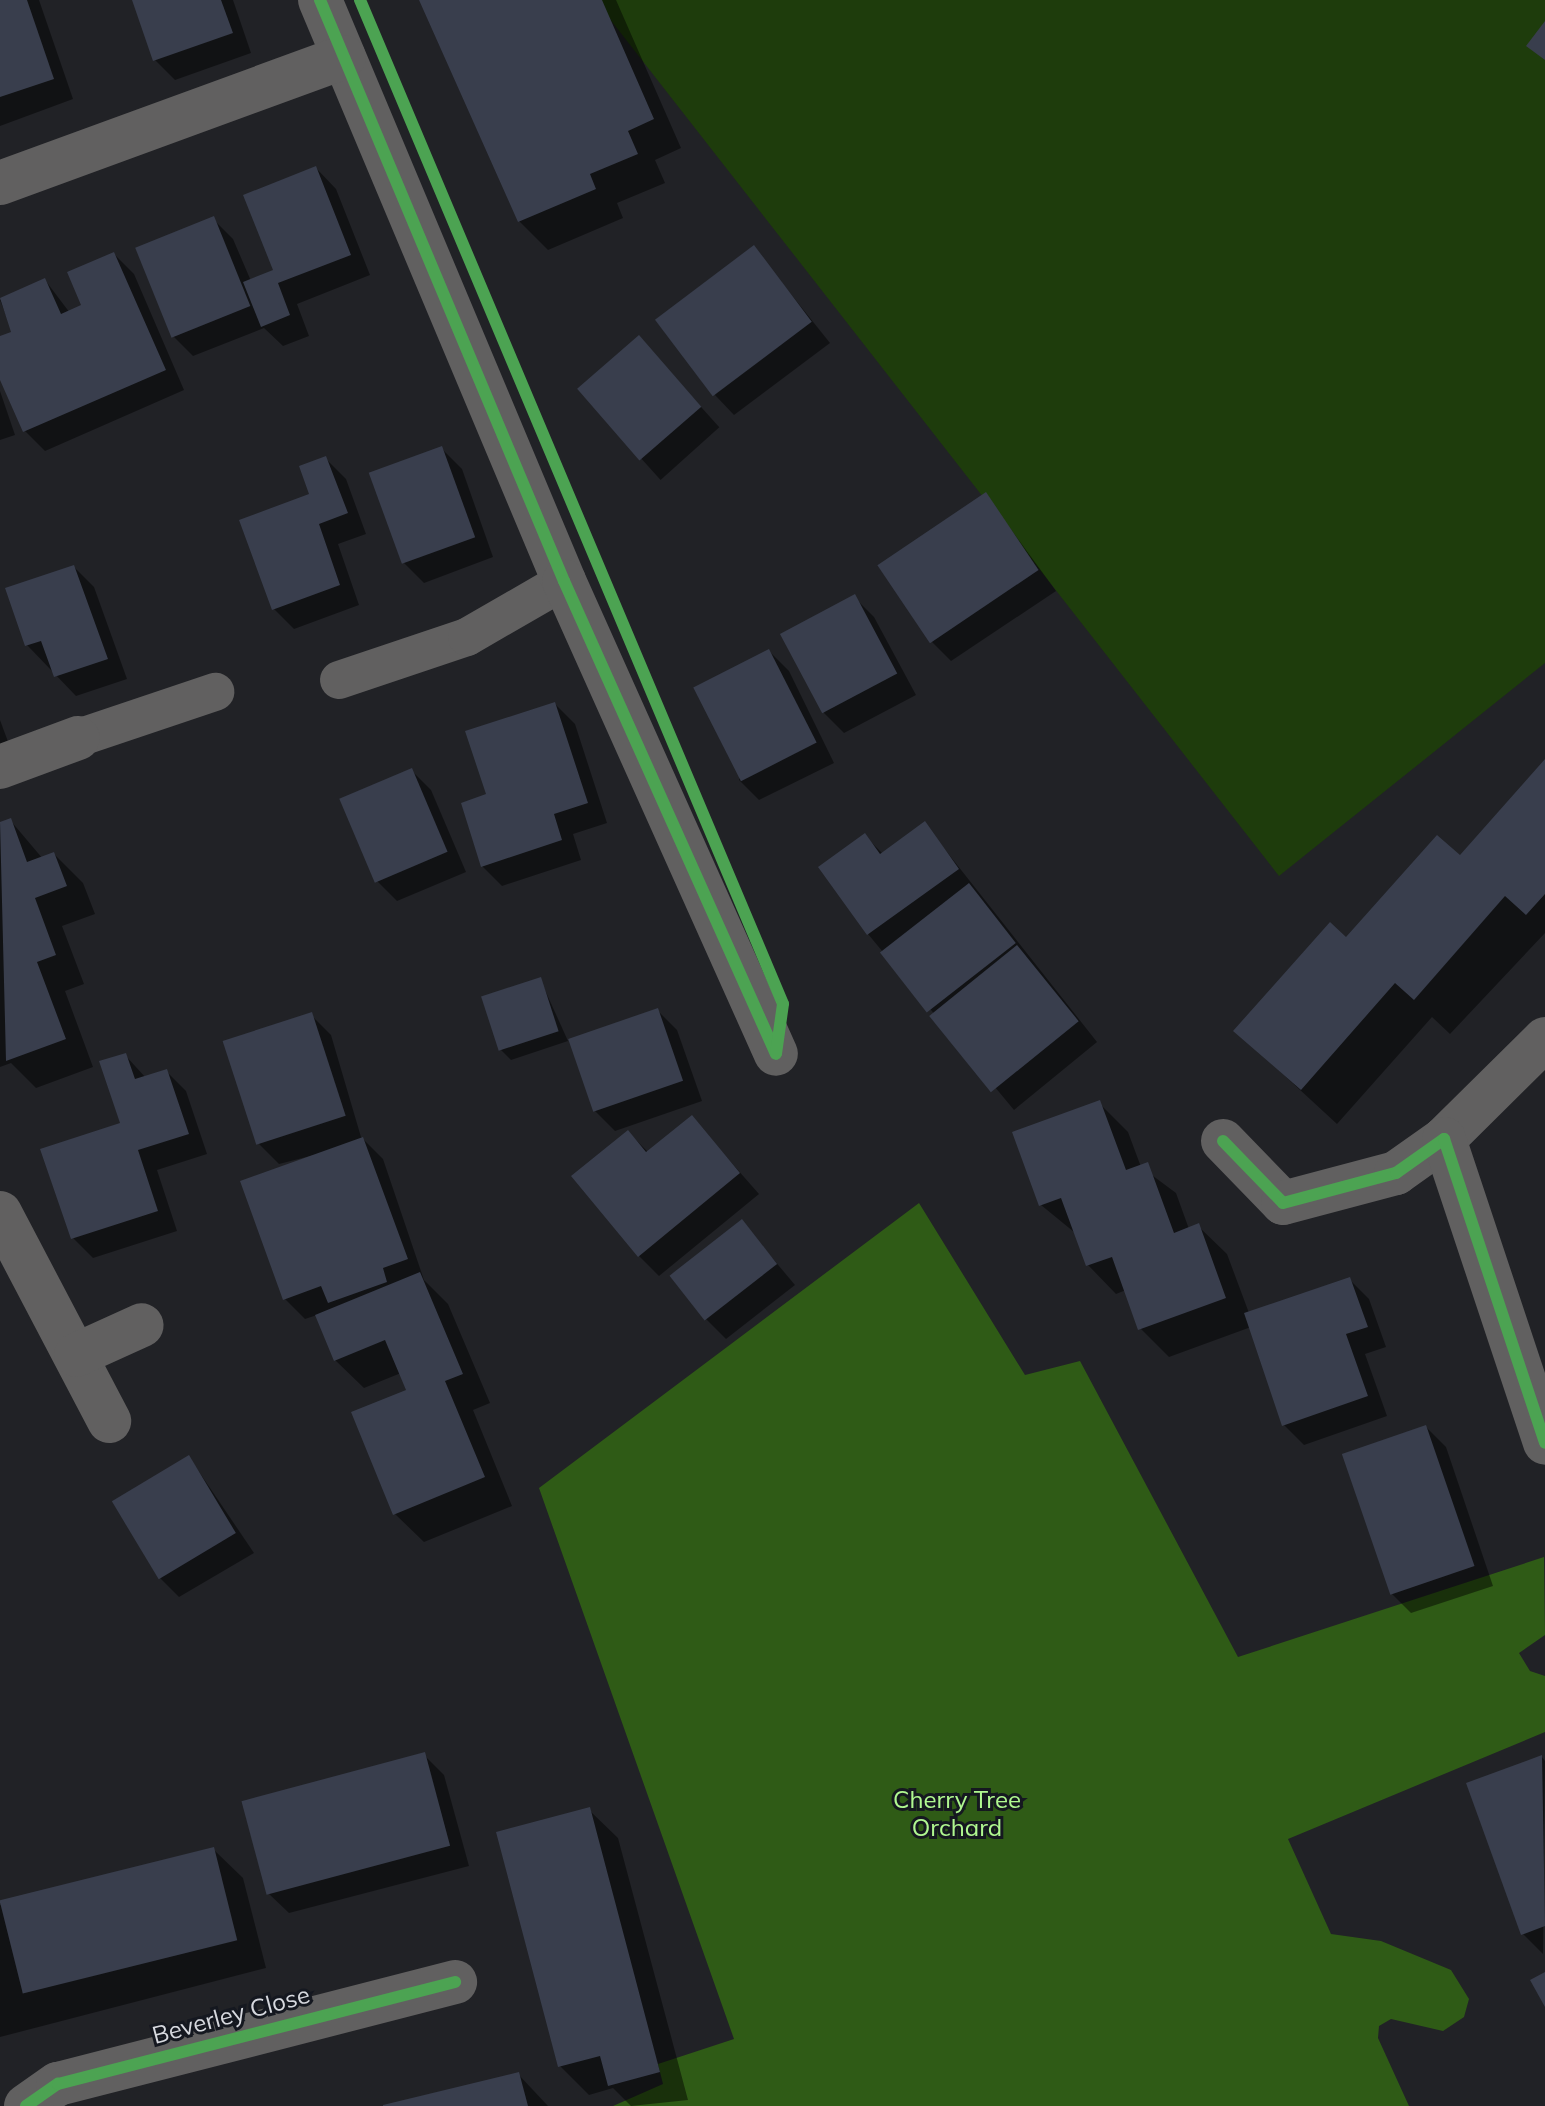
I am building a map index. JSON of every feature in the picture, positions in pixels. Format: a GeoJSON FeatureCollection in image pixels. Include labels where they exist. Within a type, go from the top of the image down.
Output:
{"type":"FeatureCollection","features":[{"type":"Feature","properties":{"kind":"street"},"geometry":{"type":"LineString","coordinates":[[320,0],[564,581],[776,1054]]}},
{"type":"Feature","properties":{"kind":"street"},"geometry":{"type":"LineString","coordinates":[[0,183],[344,57]]}},
{"type":"Feature","properties":{"kind":"street"},"geometry":{"type":"LineString","coordinates":[[0,767],[78,738]]}},
{"type":"Feature","properties":{"kind":"street"},"geometry":{"type":"LineString","coordinates":[[1223,1141],[1283,1203],[1396,1173],[1444,1139],[1545,1039]]}},
{"type":"Feature","properties":{"kind":"street"},"geometry":{"type":"LineString","coordinates":[[1444,1139],[1545,1443]]}},
{"type":"Feature","properties":{"kind":"street"},"geometry":{"type":"LineString","coordinates":[[0,1213],[109,1421]]}},
{"type":"Feature","properties":{"kind":"street"},"geometry":{"type":"LineString","coordinates":[[76,1355],[142,1325]]}},
{"type":"Feature","properties":{"kind":"street","name":"Beverley Close"},"geometry":{"type":"LineString","coordinates":[[26,2106],[58,2084],[455,1982]]}},
{"type":"Feature","properties":{"kind":"lane"},"geometry":{"type":"LineString","coordinates":[[339,680],[467,637],[564,581]]}},
{"type":"Feature","properties":{"kind":"lane"},"geometry":{"type":"LineString","coordinates":[[78,738],[215,692]]}},
{"type":"Feature","properties":{"kind":"green space"},"geometry":{"type":"Polygon","coordinates":[[[595,0],[1545,0],[1545,663],[1279,876],[595,0]]]}},
{"type":"Feature","properties":{"kind":"green space","name":"Cherry Tree Orchard"},"geometry":{"type":"Polygon","coordinates":[[[919,1203],[1025,1375],[1080,1361],[1238,1657],[1544,1557],[1545,1635],[1519,1653],[1530,1671],[1545,1676],[1545,1732],[1288,1839],[1331,1934],[1381,1941],[1451,1970],[1469,1999],[1464,2017],[1443,2031],[1391,2019],[1379,2026],[1378,2038],[1409,2106],[613,2106],[663,2084],[658,2064],[734,2039],[539,1488],[919,1203]]]}},
{"type":"Feature","properties":{"kind":"building"},"geometry":{"type":"Polygon","coordinates":[[[0,0],[27,0],[54,79],[0,97],[0,0]]]}},
{"type":"Feature","properties":{"kind":"building"},"geometry":{"type":"Polygon","coordinates":[[[132,0],[221,0],[233,33],[153,61],[132,0]]]}},
{"type":"Feature","properties":{"kind":"building"},"geometry":{"type":"Polygon","coordinates":[[[419,0],[602,0],[654,119],[628,131],[638,154],[590,174],[596,189],[518,222],[419,0]]]}},
{"type":"Feature","properties":{"kind":"building"},"geometry":{"type":"Polygon","coordinates":[[[1545,21],[1545,60],[1526,46],[1545,21]]]}},
{"type":"Feature","properties":{"kind":"building"},"geometry":{"type":"Polygon","coordinates":[[[316,166],[351,255],[278,283],[290,315],[261,327],[243,282],[273,270],[243,195],[316,166]]]}},
{"type":"Feature","properties":{"kind":"building"},"geometry":{"type":"Polygon","coordinates":[[[214,216],[250,306],[172,338],[135,248],[214,216]]]}},
{"type":"Feature","properties":{"kind":"building"},"geometry":{"type":"Polygon","coordinates":[[[754,245],[812,322],[713,396],[655,320],[754,245]]]}},
{"type":"Feature","properties":{"kind":"building"},"geometry":{"type":"Polygon","coordinates":[[[114,252],[166,370],[23,432],[0,380],[0,336],[11,332],[0,298],[45,278],[61,314],[81,305],[67,272],[114,252]]]}},
{"type":"Feature","properties":{"kind":"building"},"geometry":{"type":"Polygon","coordinates":[[[639,335],[701,407],[639,460],[577,389],[639,335]]]}},
{"type":"Feature","properties":{"kind":"building"},"geometry":{"type":"Polygon","coordinates":[[[442,446],[475,537],[402,564],[369,473],[442,446]]]}},
{"type":"Feature","properties":{"kind":"building"},"geometry":{"type":"Polygon","coordinates":[[[326,456],[348,513],[319,524],[340,585],[272,610],[239,520],[309,494],[299,466],[326,456]]]}},
{"type":"Feature","properties":{"kind":"building"},"geometry":{"type":"Polygon","coordinates":[[[986,492],[1039,570],[930,643],[877,565],[986,492]]]}},
{"type":"Feature","properties":{"kind":"building"},"geometry":{"type":"Polygon","coordinates":[[[74,565],[108,659],[54,677],[41,641],[25,646],[5,588],[74,565]]]}},
{"type":"Feature","properties":{"kind":"building"},"geometry":{"type":"Polygon","coordinates":[[[855,594],[897,673],[822,713],[780,634],[855,594]]]}},
{"type":"Feature","properties":{"kind":"building"},"geometry":{"type":"Polygon","coordinates":[[[769,649],[817,743],[741,781],[693,688],[769,649]]]}},
{"type":"Feature","properties":{"kind":"building"},"geometry":{"type":"Polygon","coordinates":[[[555,702],[588,803],[554,814],[562,840],[481,867],[461,803],[486,794],[465,731],[555,702]]]}},
{"type":"Feature","properties":{"kind":"building"},"geometry":{"type":"Polygon","coordinates":[[[1545,759],[1545,894],[1526,915],[1505,896],[1414,1000],[1395,983],[1301,1090],[1233,1031],[1330,922],[1346,937],[1437,835],[1460,855],[1545,759]]]}},
{"type":"Feature","properties":{"kind":"building"},"geometry":{"type":"Polygon","coordinates":[[[412,768],[448,852],[375,883],[339,799],[412,768]]]}},
{"type":"Feature","properties":{"kind":"building"},"geometry":{"type":"Polygon","coordinates":[[[11,818],[27,862],[54,852],[67,886],[35,898],[56,955],[37,962],[66,1039],[6,1061],[0,822],[11,818]]]}},
{"type":"Feature","properties":{"kind":"building"},"geometry":{"type":"Polygon","coordinates":[[[925,821],[959,869],[867,935],[818,867],[865,833],[880,854],[925,821]]]}},
{"type":"Feature","properties":{"kind":"building"},"geometry":{"type":"Polygon","coordinates":[[[969,883],[1016,943],[927,1012],[880,953],[969,883]]]}},
{"type":"Feature","properties":{"kind":"building"},"geometry":{"type":"Polygon","coordinates":[[[1017,945],[1079,1021],[991,1092],[929,1016],[1017,945]]]}},
{"type":"Feature","properties":{"kind":"building"},"geometry":{"type":"Polygon","coordinates":[[[541,977],[559,1031],[499,1051],[481,996],[541,977]]]}},
{"type":"Feature","properties":{"kind":"building"},"geometry":{"type":"Polygon","coordinates":[[[658,1008],[683,1081],[593,1112],[568,1039],[658,1008]]]}},
{"type":"Feature","properties":{"kind":"building"},"geometry":{"type":"Polygon","coordinates":[[[312,1012],[346,1116],[256,1145],[223,1041],[312,1012]]]}},
{"type":"Feature","properties":{"kind":"building"},"geometry":{"type":"Polygon","coordinates":[[[126,1053],[135,1079],[167,1069],[189,1134],[138,1150],[158,1211],[71,1239],[40,1149],[120,1123],[99,1061],[126,1053]]]}},
{"type":"Feature","properties":{"kind":"building"},"geometry":{"type":"Polygon","coordinates":[[[1100,1100],[1126,1170],[1148,1162],[1174,1233],[1199,1223],[1226,1298],[1138,1330],[1112,1257],[1086,1266],[1061,1198],[1039,1206],[1012,1132],[1100,1100]]]}},
{"type":"Feature","properties":{"kind":"building"},"geometry":{"type":"Polygon","coordinates":[[[692,1115],[740,1173],[638,1257],[571,1176],[628,1130],[646,1152],[692,1115]]]}},
{"type":"Feature","properties":{"kind":"building"},"geometry":{"type":"Polygon","coordinates":[[[363,1137],[408,1259],[383,1268],[387,1282],[328,1303],[321,1286],[283,1300],[240,1181],[363,1137]]]}},
{"type":"Feature","properties":{"kind":"building"},"geometry":{"type":"Polygon","coordinates":[[[742,1219],[777,1264],[705,1321],[670,1276],[742,1219]]]}},
{"type":"Feature","properties":{"kind":"building"},"geometry":{"type":"Polygon","coordinates":[[[420,1272],[463,1374],[445,1381],[485,1477],[393,1515],[351,1412],[406,1390],[385,1340],[334,1361],[315,1315],[420,1272]]]}},
{"type":"Feature","properties":{"kind":"building"},"geometry":{"type":"Polygon","coordinates":[[[1350,1277],[1368,1327],[1346,1334],[1368,1396],[1282,1426],[1244,1313],[1350,1277]]]}},
{"type":"Feature","properties":{"kind":"building"},"geometry":{"type":"Polygon","coordinates":[[[1426,1425],[1475,1566],[1390,1595],[1342,1454],[1426,1425]]]}},
{"type":"Feature","properties":{"kind":"building"},"geometry":{"type":"Polygon","coordinates":[[[189,1455],[236,1533],[159,1579],[112,1501],[189,1455]]]}},
{"type":"Feature","properties":{"kind":"building"},"geometry":{"type":"Polygon","coordinates":[[[425,1752],[450,1846],[267,1895],[241,1801],[425,1752]]]}},
{"type":"Feature","properties":{"kind":"building"},"geometry":{"type":"Polygon","coordinates":[[[1542,1755],[1545,1926],[1521,1935],[1466,1783],[1542,1755]]]}},
{"type":"Feature","properties":{"kind":"building"},"geometry":{"type":"Polygon","coordinates":[[[590,1807],[660,2072],[608,2086],[600,2056],[558,2067],[496,1832],[590,1807]]]}},
{"type":"Feature","properties":{"kind":"building"},"geometry":{"type":"Polygon","coordinates":[[[214,1847],[237,1940],[23,1994],[0,1900],[214,1847]]]}},
{"type":"Feature","properties":{"kind":"building"},"geometry":{"type":"Polygon","coordinates":[[[1545,1972],[1545,2007],[1530,1980],[1545,1972]]]}},
{"type":"Feature","properties":{"kind":"building"},"geometry":{"type":"Polygon","coordinates":[[[519,2072],[528,2106],[383,2106],[383,2105],[519,2072]]]}},
{"type":"Feature","properties":{"kind":"cycle path"},"geometry":{"type":"LineString","coordinates":[[320,0],[564,581],[776,1054]]}},
{"type":"Feature","properties":{"kind":"cycle path"},"geometry":{"type":"LineString","coordinates":[[360,0],[783,1004],[776,1054]]}},
{"type":"Feature","properties":{"kind":"cycle path"},"geometry":{"type":"LineString","coordinates":[[1223,1141],[1283,1203],[1396,1173],[1444,1139],[1545,1443]]}},
{"type":"Feature","properties":{"kind":"cycle path"},"geometry":{"type":"LineString","coordinates":[[26,2106],[58,2084],[455,1982]]}}]}
